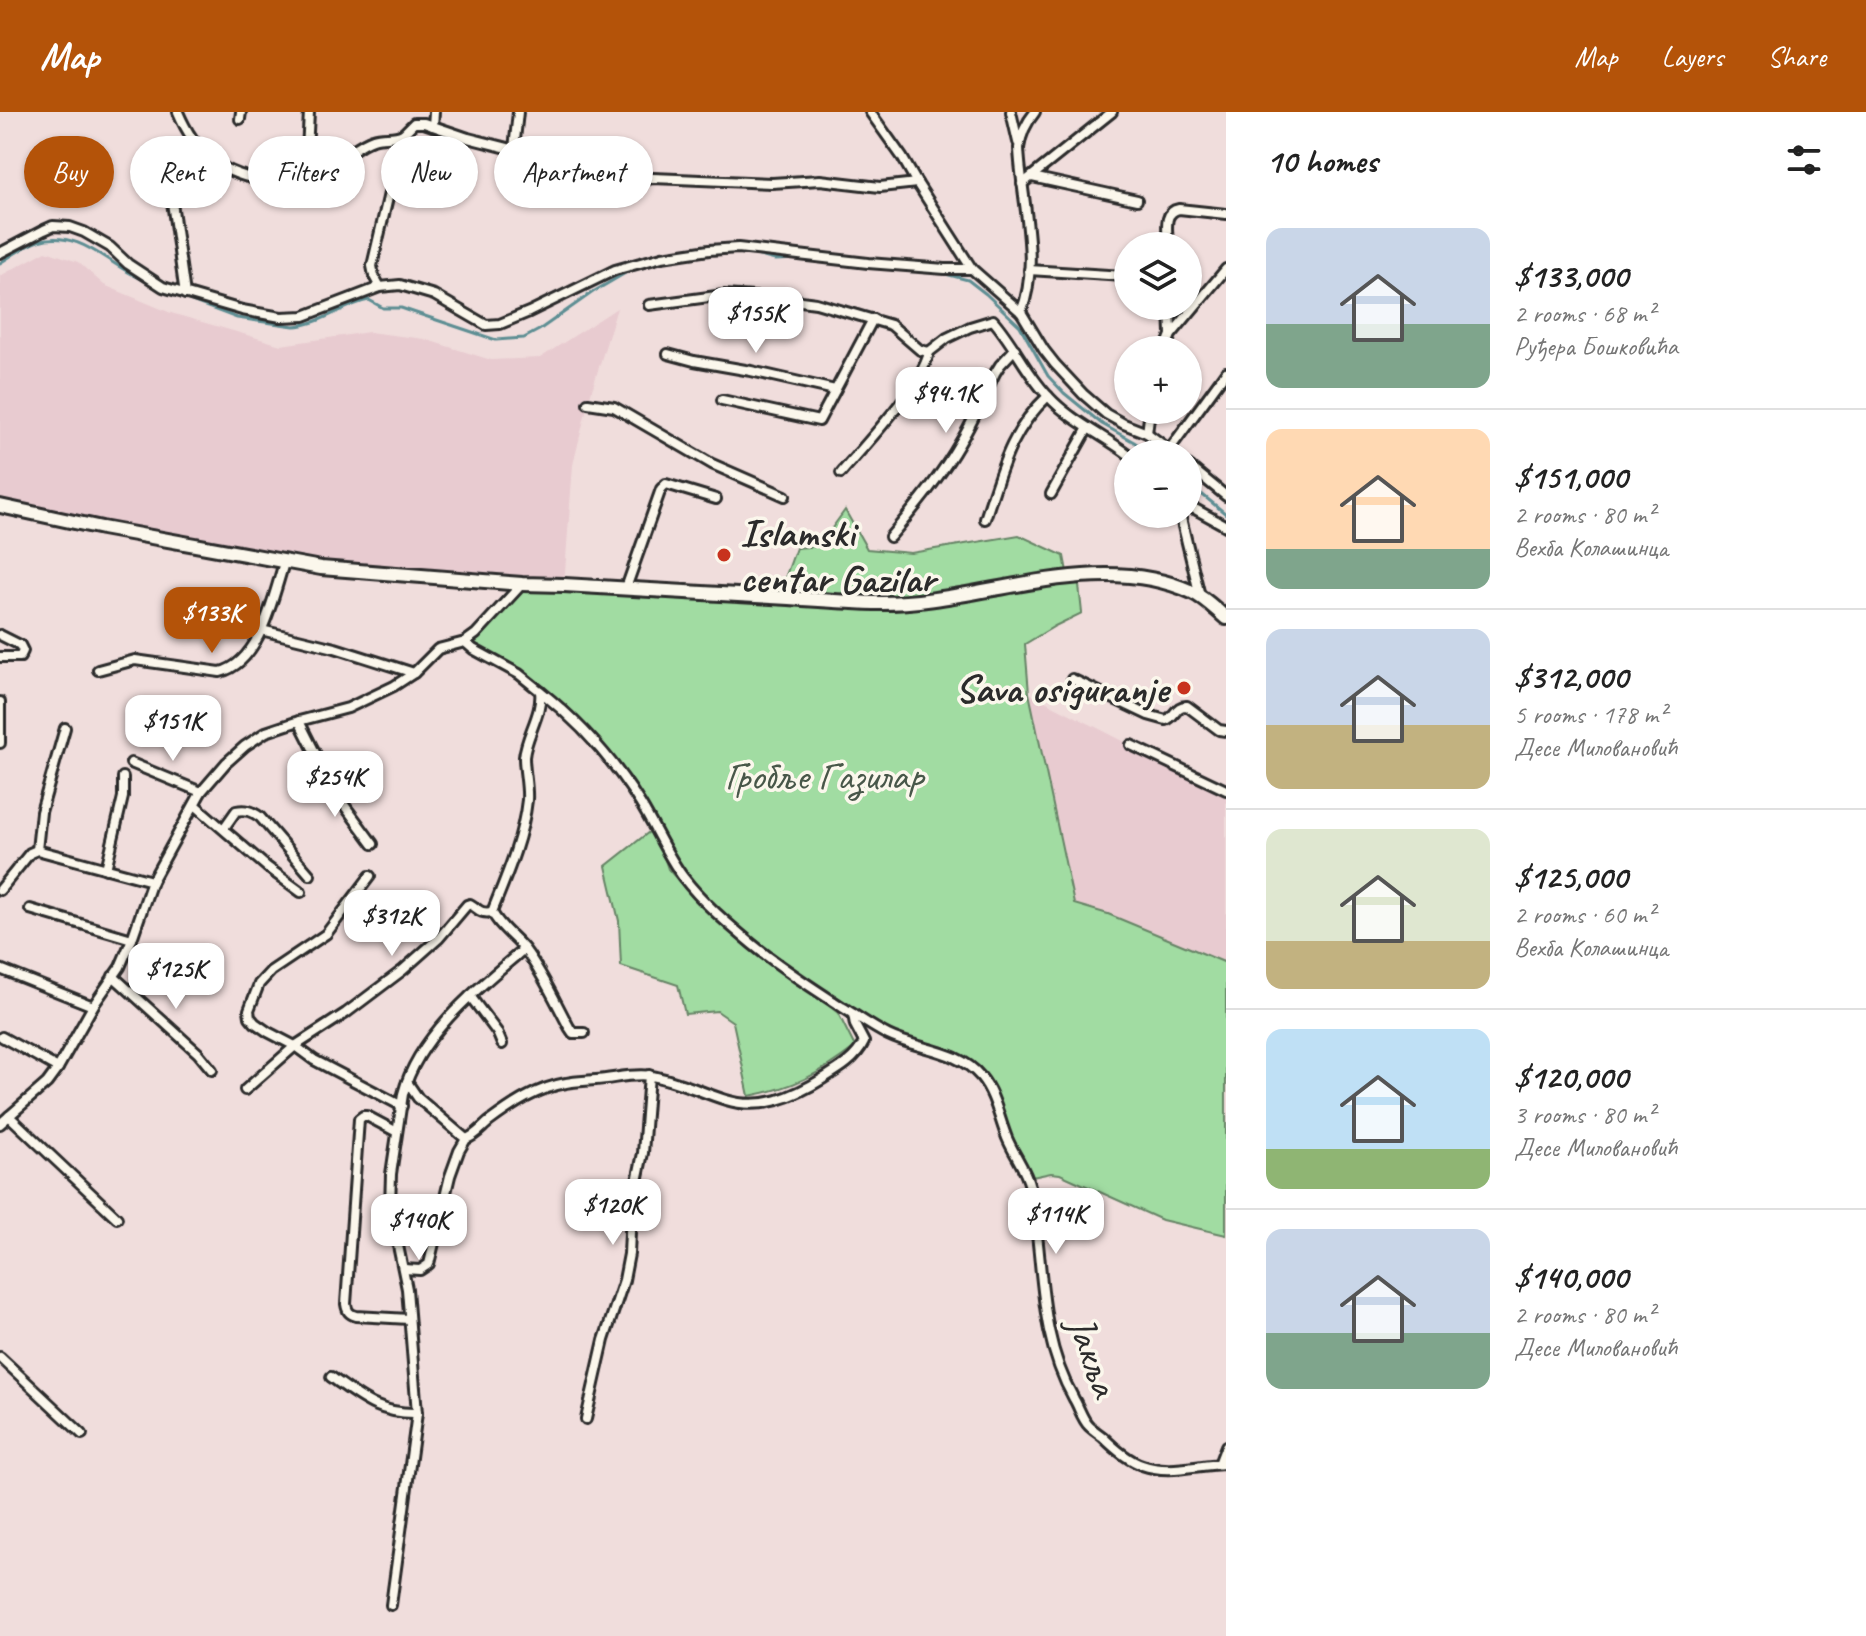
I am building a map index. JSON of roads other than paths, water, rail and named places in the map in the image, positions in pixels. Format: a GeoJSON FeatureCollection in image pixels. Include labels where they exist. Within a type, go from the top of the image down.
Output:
{"type":"FeatureCollection","features":[{"type":"Feature","properties":{"kind":"main road"},"geometry":{"type":"LineString","coordinates":[[0,506],[284,563],[351,572],[897,603],[963,596],[1052,579],[1108,576],[1157,581],[1192,592],[1226,618]]}},
{"type":"Feature","properties":{"kind":"street"},"geometry":{"type":"LineString","coordinates":[[178,112],[190,136]]}},
{"type":"Feature","properties":{"kind":"street"},"geometry":{"type":"LineString","coordinates":[[308,136],[309,112]]}},
{"type":"Feature","properties":{"kind":"street"},"geometry":{"type":"LineString","coordinates":[[433,126],[434,112]]}},
{"type":"Feature","properties":{"kind":"street"},"geometry":{"type":"LineString","coordinates":[[515,136],[518,112]]}},
{"type":"Feature","properties":{"kind":"street"},"geometry":{"type":"LineString","coordinates":[[870,112],[972,269],[1021,312],[1044,350],[1083,394],[1116,420],[1156,440]]}},
{"type":"Feature","properties":{"kind":"street"},"geometry":{"type":"LineString","coordinates":[[1011,112],[1019,148],[1029,270],[1021,312]]}},
{"type":"Feature","properties":{"kind":"street"},"geometry":{"type":"LineString","coordinates":[[1019,148],[1025,126],[1035,112]]}},
{"type":"Feature","properties":{"kind":"street"},"geometry":{"type":"LineString","coordinates":[[1022,184],[1112,112]]}},
{"type":"Feature","properties":{"kind":"street"},"geometry":{"type":"LineString","coordinates":[[365,144],[375,138],[399,136],[418,122],[494,143]]}},
{"type":"Feature","properties":{"kind":"street"},"geometry":{"type":"LineString","coordinates":[[380,287],[372,266],[403,134]]}},
{"type":"Feature","properties":{"kind":"street"},"geometry":{"type":"LineString","coordinates":[[1032,177],[1137,200]]}},
{"type":"Feature","properties":{"kind":"street"},"geometry":{"type":"LineString","coordinates":[[653,178],[772,183],[820,180],[880,187],[917,183]]}},
{"type":"Feature","properties":{"kind":"street"},"geometry":{"type":"LineString","coordinates":[[173,208],[185,294]]}},
{"type":"Feature","properties":{"kind":"street"},"geometry":{"type":"LineString","coordinates":[[1168,232],[1169,214],[1173,210],[1226,214]]}},
{"type":"Feature","properties":{"kind":"street"},"geometry":{"type":"LineString","coordinates":[[0,253],[53,226],[70,227],[110,247],[156,283],[242,310],[295,317],[317,312],[380,287],[400,285],[434,295],[481,323],[493,325],[512,320],[615,270],[662,257],[709,250],[738,248],[868,263],[972,269]]}},
{"type":"Feature","properties":{"kind":"street"},"geometry":{"type":"LineString","coordinates":[[1171,335],[1226,269]]}},
{"type":"Feature","properties":{"kind":"street"},"geometry":{"type":"LineString","coordinates":[[1029,270],[1114,275]]}},
{"type":"Feature","properties":{"kind":"street"},"geometry":{"type":"LineString","coordinates":[[649,305],[699,297],[747,295],[816,303],[891,325],[920,350],[929,352]]}},
{"type":"Feature","properties":{"kind":"street"},"geometry":{"type":"LineString","coordinates":[[722,400],[819,421],[873,319]]}},
{"type":"Feature","properties":{"kind":"street"},"geometry":{"type":"LineString","coordinates":[[841,473],[906,395],[927,362],[929,352],[947,338],[993,320],[1048,396],[1073,418],[1114,445]]}},
{"type":"Feature","properties":{"kind":"street"},"geometry":{"type":"LineString","coordinates":[[1170,320],[1171,335]]}},
{"type":"Feature","properties":{"kind":"street"},"geometry":{"type":"LineString","coordinates":[[890,537],[923,498],[964,438],[995,373],[1015,349]]}},
{"type":"Feature","properties":{"kind":"street"},"geometry":{"type":"LineString","coordinates":[[668,354],[835,390]]}},
{"type":"Feature","properties":{"kind":"street"},"geometry":{"type":"LineString","coordinates":[[1180,440],[1226,372]]}},
{"type":"Feature","properties":{"kind":"street"},"geometry":{"type":"LineString","coordinates":[[985,519],[1007,452],[1033,411],[1048,396]]}},
{"type":"Feature","properties":{"kind":"street"},"geometry":{"type":"LineString","coordinates":[[588,403],[614,407],[712,464],[785,496]]}},
{"type":"Feature","properties":{"kind":"street"},"geometry":{"type":"LineString","coordinates":[[1147,433],[1148,424]]}},
{"type":"Feature","properties":{"kind":"street"},"geometry":{"type":"LineString","coordinates":[[1051,494],[1088,428]]}},
{"type":"Feature","properties":{"kind":"street"},"geometry":{"type":"LineString","coordinates":[[1202,476],[1226,496]]}},
{"type":"Feature","properties":{"kind":"street"},"geometry":{"type":"LineString","coordinates":[[626,588],[661,489],[666,484],[716,499]]}},
{"type":"Feature","properties":{"kind":"street"},"geometry":{"type":"LineString","coordinates":[[1202,513],[1226,526]]}},
{"type":"Feature","properties":{"kind":"street"},"geometry":{"type":"LineString","coordinates":[[1184,528],[1201,597]]}},
{"type":"Feature","properties":{"kind":"street"},"geometry":{"type":"LineString","coordinates":[[98,670],[135,660],[224,671],[246,655],[261,630],[284,563]]}},
{"type":"Feature","properties":{"kind":"street"},"geometry":{"type":"LineString","coordinates":[[0,1124],[47,1083],[58,1068],[93,1006],[120,967],[152,881],[201,792],[226,763],[266,732],[359,704],[394,686],[414,673],[442,647],[465,642],[476,634],[522,584]]}},
{"type":"Feature","properties":{"kind":"street"},"geometry":{"type":"LineString","coordinates":[[261,630],[335,648],[414,673]]}},
{"type":"Feature","properties":{"kind":"street"},"geometry":{"type":"LineString","coordinates":[[0,635],[20,645],[23,651],[20,657],[0,657]]}},
{"type":"Feature","properties":{"kind":"street","name":"Јакља"},"geometry":{"type":"LineString","coordinates":[[465,642],[519,674],[583,730],[627,784],[671,859],[697,893],[729,924],[771,959],[853,1014],[895,1038],[942,1052],[978,1073],[987,1085],[1029,1184],[1040,1249],[1047,1327],[1067,1385],[1087,1424],[1139,1464],[1159,1469],[1222,1464],[1226,1446]]}},
{"type":"Feature","properties":{"kind":"street"},"geometry":{"type":"LineString","coordinates":[[1072,679],[1148,715],[1166,720],[1182,706],[1187,706],[1219,730],[1226,731]]}},
{"type":"Feature","properties":{"kind":"street"},"geometry":{"type":"LineString","coordinates":[[492,912],[525,813],[527,789],[524,757],[540,703],[540,691]]}},
{"type":"Feature","properties":{"kind":"street"},"geometry":{"type":"LineString","coordinates":[[0,702],[0,743]]}},
{"type":"Feature","properties":{"kind":"street"},"geometry":{"type":"LineString","coordinates":[[299,721],[336,794],[373,844]]}},
{"type":"Feature","properties":{"kind":"street"},"geometry":{"type":"LineString","coordinates":[[37,850],[41,812],[65,728]]}},
{"type":"Feature","properties":{"kind":"street"},"geometry":{"type":"LineString","coordinates":[[1131,745],[1226,790]]}},
{"type":"Feature","properties":{"kind":"street"},"geometry":{"type":"LineString","coordinates":[[131,763],[201,792]]}},
{"type":"Feature","properties":{"kind":"street"},"geometry":{"type":"LineString","coordinates":[[106,869],[123,797],[123,777]]}},
{"type":"Feature","properties":{"kind":"street"},"geometry":{"type":"LineString","coordinates":[[195,805],[301,892]]}},
{"type":"Feature","properties":{"kind":"street"},"geometry":{"type":"LineString","coordinates":[[224,828],[236,811],[252,811],[310,875]]}},
{"type":"Feature","properties":{"kind":"street"},"geometry":{"type":"LineString","coordinates":[[0,890],[30,853],[37,850],[152,881]]}},
{"type":"Feature","properties":{"kind":"street"},"geometry":{"type":"LineString","coordinates":[[370,876],[326,934],[271,971],[259,984],[249,1010],[255,1023],[314,1060],[402,1106]]}},
{"type":"Feature","properties":{"kind":"street"},"geometry":{"type":"LineString","coordinates":[[245,1090],[295,1046],[403,970],[439,938],[467,905],[470,904],[477,911],[492,912]]}},
{"type":"Feature","properties":{"kind":"street"},"geometry":{"type":"LineString","coordinates":[[30,909],[132,939]]}},
{"type":"Feature","properties":{"kind":"street"},"geometry":{"type":"LineString","coordinates":[[492,912],[524,949],[573,1033],[584,1033]]}},
{"type":"Feature","properties":{"kind":"street"},"geometry":{"type":"LineString","coordinates":[[391,1605],[417,1413],[404,1269],[390,1207],[391,1174],[406,1082],[431,1040],[470,996],[524,949]]}},
{"type":"Feature","properties":{"kind":"street"},"geometry":{"type":"LineString","coordinates":[[0,969],[93,1006]]}},
{"type":"Feature","properties":{"kind":"street"},"geometry":{"type":"LineString","coordinates":[[113,976],[198,1053],[212,1070]]}},
{"type":"Feature","properties":{"kind":"street"},"geometry":{"type":"LineString","coordinates":[[470,996],[497,1032],[502,1044]]}},
{"type":"Feature","properties":{"kind":"street"},"geometry":{"type":"LineString","coordinates":[[404,1269],[420,1270],[429,1264],[450,1176],[466,1139],[523,1098],[562,1083],[649,1075],[671,1079],[728,1101],[755,1105],[772,1102],[819,1081],[854,1056],[864,1042],[853,1014]]}},
{"type":"Feature","properties":{"kind":"street"},"geometry":{"type":"LineString","coordinates":[[2,1037],[58,1068]]}},
{"type":"Feature","properties":{"kind":"street"},"geometry":{"type":"LineString","coordinates":[[586,1419],[604,1340],[624,1280],[629,1254],[631,1210],[643,1153],[649,1075]]}},
{"type":"Feature","properties":{"kind":"street"},"geometry":{"type":"LineString","coordinates":[[406,1082],[418,1098],[466,1139]]}},
{"type":"Feature","properties":{"kind":"street"},"geometry":{"type":"LineString","coordinates":[[9,1116],[117,1218]]}},
{"type":"Feature","properties":{"kind":"street"},"geometry":{"type":"LineString","coordinates":[[397,1132],[367,1116],[359,1119],[346,1304],[350,1314],[356,1316],[409,1319]]}},
{"type":"Feature","properties":{"kind":"street"},"geometry":{"type":"LineString","coordinates":[[0,1357],[82,1434]]}},
{"type":"Feature","properties":{"kind":"street"},"geometry":{"type":"LineString","coordinates":[[331,1377],[384,1410],[417,1413]]}},
{"type":"Feature","properties":{"kind":"waterway"},"geometry":{"type":"LineString","coordinates":[[0,263],[33,243],[61,239],[82,245],[154,285]]}},
{"type":"Feature","properties":{"kind":"waterway"},"geometry":{"type":"LineString","coordinates":[[744,252],[775,260],[799,259]]}},
{"type":"Feature","properties":{"kind":"waterway"},"geometry":{"type":"LineString","coordinates":[[657,262],[721,253]]}},
{"type":"Feature","properties":{"kind":"waterway"},"geometry":{"type":"LineString","coordinates":[[176,295],[237,318],[294,326],[313,322],[369,300],[383,308],[401,308],[496,340],[524,338],[634,268]]}},
{"type":"Feature","properties":{"kind":"waterway"},"geometry":{"type":"LineString","coordinates":[[938,272],[968,280],[986,294],[1020,326],[1048,376],[1064,393],[1102,424],[1130,440]]}},
{"type":"Feature","properties":{"kind":"waterway"},"geometry":{"type":"LineString","coordinates":[[1202,494],[1226,514]]}},
{"type":"Feature","properties":{"kind":"place","name":"Islamski centar Gazilar"},"geometry":{"type":"Point","coordinates":[724,555]}},
{"type":"Feature","properties":{"kind":"place","name":"Sava osiguranje"},"geometry":{"type":"Point","coordinates":[1184,688]}},
{"type":"Feature","properties":{"kind":"park label","name":"Гробље Газилар"},"geometry":{"type":"Point","coordinates":[824,775]}}]}
